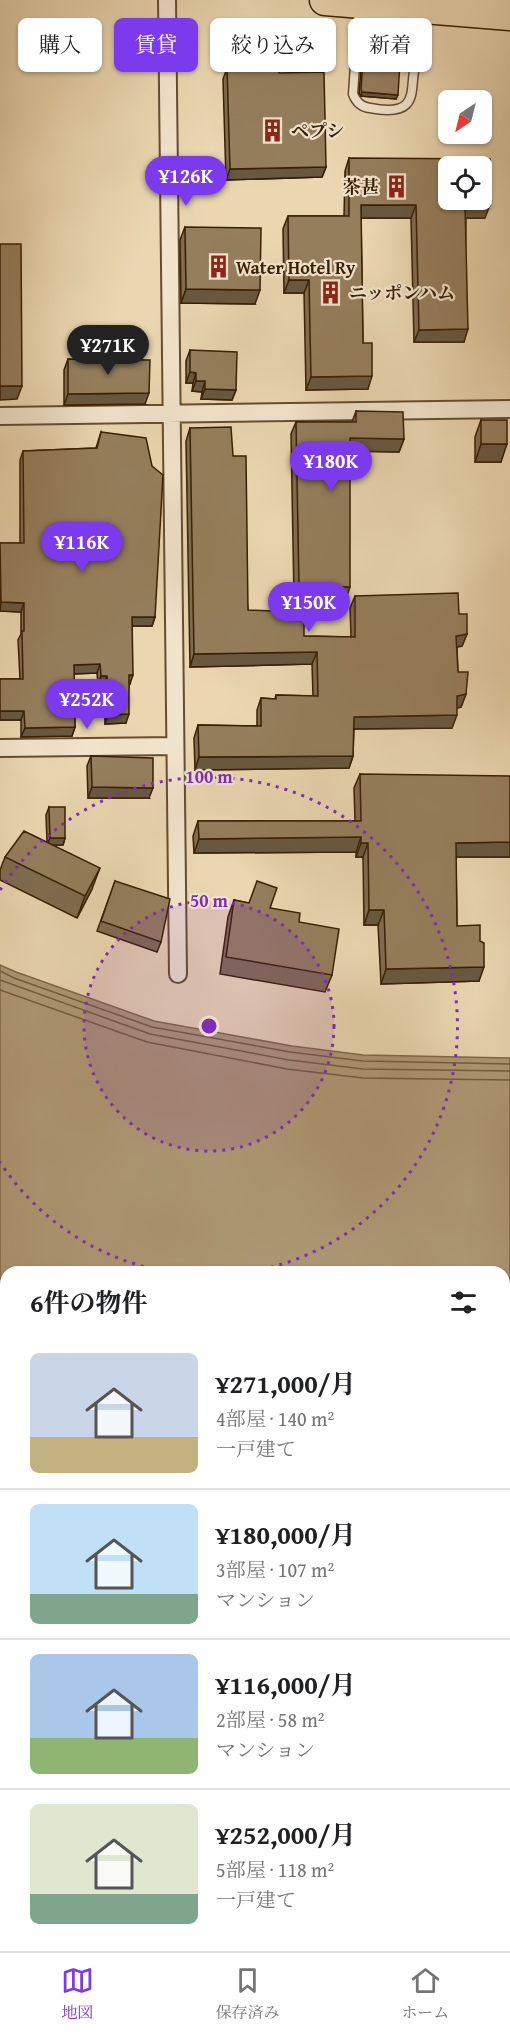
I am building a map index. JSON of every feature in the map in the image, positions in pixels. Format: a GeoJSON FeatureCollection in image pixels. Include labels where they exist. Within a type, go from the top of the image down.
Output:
{"type":"FeatureCollection","features":[{"type":"Feature","properties":{"kind":"highway"},"geometry":{"type":"LineString","coordinates":[[325,0],[510,15]]}},
{"type":"Feature","properties":{"kind":"highway"},"geometry":{"type":"LineString","coordinates":[[499,0],[510,10]]}},
{"type":"Feature","properties":{"kind":"street"},"geometry":{"type":"LineString","coordinates":[[167,0],[177,974]]}},
{"type":"Feature","properties":{"kind":"street"},"geometry":{"type":"LineString","coordinates":[[0,416],[510,409]]}},
{"type":"Feature","properties":{"kind":"street"},"geometry":{"type":"LineString","coordinates":[[0,748],[175,746]]}},
{"type":"Feature","properties":{"kind":"lane"},"geometry":{"type":"LineString","coordinates":[[359,3],[359,18]]}},
{"type":"Feature","properties":{"kind":"lane"},"geometry":{"type":"LineString","coordinates":[[358,35],[423,46],[415,59],[412,94],[407,104],[394,110],[368,108],[360,105],[353,94],[358,35]]}},
{"type":"Feature","properties":{"kind":"water"},"geometry":{"type":"Polygon","coordinates":[[[0,965],[154,1021],[292,1046],[363,1055],[510,1058],[510,1266],[0,1266],[0,965]]]}},
{"type":"Feature","properties":{"kind":"building","name":"ペプシ"},"geometry":{"type":"Polygon","coordinates":[[[227,72],[324,72],[326,167],[230,169],[227,72]]]}},
{"type":"Feature","properties":{"kind":"building"},"geometry":{"type":"Polygon","coordinates":[[[362,72],[399,72],[398,95],[362,92],[362,72]]]}},
{"type":"Feature","properties":{"kind":"building"},"geometry":{"type":"Polygon","coordinates":[[[349,158],[438,159],[438,210],[465,210],[468,329],[419,330],[416,205],[361,205],[363,343],[372,343],[372,376],[311,377],[309,280],[289,280],[288,216],[349,216],[349,158]]]}},
{"type":"Feature","properties":{"kind":"building","name":"Water Hotel Ry"},"geometry":{"type":"Polygon","coordinates":[[[185,227],[261,228],[260,290],[186,289],[185,227]]]}},
{"type":"Feature","properties":{"kind":"building"},"geometry":{"type":"Polygon","coordinates":[[[0,244],[21,244],[22,386],[0,386],[0,244]]]}},
{"type":"Feature","properties":{"kind":"building"},"geometry":{"type":"Polygon","coordinates":[[[190,350],[237,352],[236,390],[205,389],[205,381],[196,381],[196,373],[190,372],[190,350]]]}},
{"type":"Feature","properties":{"kind":"building"},"geometry":{"type":"Polygon","coordinates":[[[68,359],[150,360],[149,393],[68,394],[68,359]]]}},
{"type":"Feature","properties":{"kind":"building"},"geometry":{"type":"Polygon","coordinates":[[[356,411],[403,412],[404,439],[350,438],[350,587],[299,585],[296,422],[356,422],[356,411]]]}},
{"type":"Feature","properties":{"kind":"building"},"geometry":{"type":"Polygon","coordinates":[[[481,420],[507,420],[507,444],[481,444],[481,420]]]}},
{"type":"Feature","properties":{"kind":"building"},"geometry":{"type":"Polygon","coordinates":[[[231,427],[233,456],[246,456],[248,610],[304,612],[304,636],[355,637],[355,596],[458,593],[459,614],[467,614],[467,634],[456,636],[458,672],[468,672],[466,694],[457,696],[457,715],[354,717],[353,756],[199,757],[198,725],[261,726],[261,698],[276,699],[276,695],[318,696],[317,652],[194,654],[190,428],[231,427]]]}},
{"type":"Feature","properties":{"kind":"building"},"geometry":{"type":"Polygon","coordinates":[[[101,432],[146,438],[152,466],[163,475],[155,617],[132,617],[133,675],[129,675],[129,714],[108,715],[107,676],[101,676],[100,664],[74,665],[75,727],[25,728],[24,711],[0,711],[0,679],[23,679],[24,603],[1,602],[0,543],[24,543],[23,451],[97,448],[101,432]]]}},
{"type":"Feature","properties":{"kind":"building"},"geometry":{"type":"Polygon","coordinates":[[[91,756],[153,758],[153,788],[92,787],[91,756]]]}},
{"type":"Feature","properties":{"kind":"building"},"geometry":{"type":"Polygon","coordinates":[[[360,774],[510,776],[510,842],[456,843],[457,926],[480,925],[480,941],[484,943],[484,967],[386,969],[384,910],[369,910],[368,843],[361,843],[361,837],[199,839],[198,821],[361,821],[360,774]]]}},
{"type":"Feature","properties":{"kind":"building"},"geometry":{"type":"Polygon","coordinates":[[[49,807],[65,807],[65,838],[50,838],[49,807]]]}},
{"type":"Feature","properties":{"kind":"building"},"geometry":{"type":"Polygon","coordinates":[[[24,831],[100,868],[85,896],[5,857],[24,831]]]}},
{"type":"Feature","properties":{"kind":"building"},"geometry":{"type":"Polygon","coordinates":[[[115,881],[170,899],[161,942],[101,921],[115,881]]]}},
{"type":"Feature","properties":{"kind":"building"},"geometry":{"type":"Polygon","coordinates":[[[257,881],[277,888],[270,908],[300,913],[299,922],[339,929],[332,975],[226,957],[234,900],[249,903],[257,881]]]}},
{"type":"Feature","properties":{"kind":"place","name":"ペプシ"},"geometry":{"type":"Point","coordinates":[273,130]}},
{"type":"Feature","properties":{"kind":"place","name":"茶甚"},"geometry":{"type":"Point","coordinates":[397,186]}},
{"type":"Feature","properties":{"kind":"place","name":"Water Hotel Ry"},"geometry":{"type":"Point","coordinates":[218,267]}},
{"type":"Feature","properties":{"kind":"place","name":"ニッポンハム"},"geometry":{"type":"Point","coordinates":[331,292]}}]}
